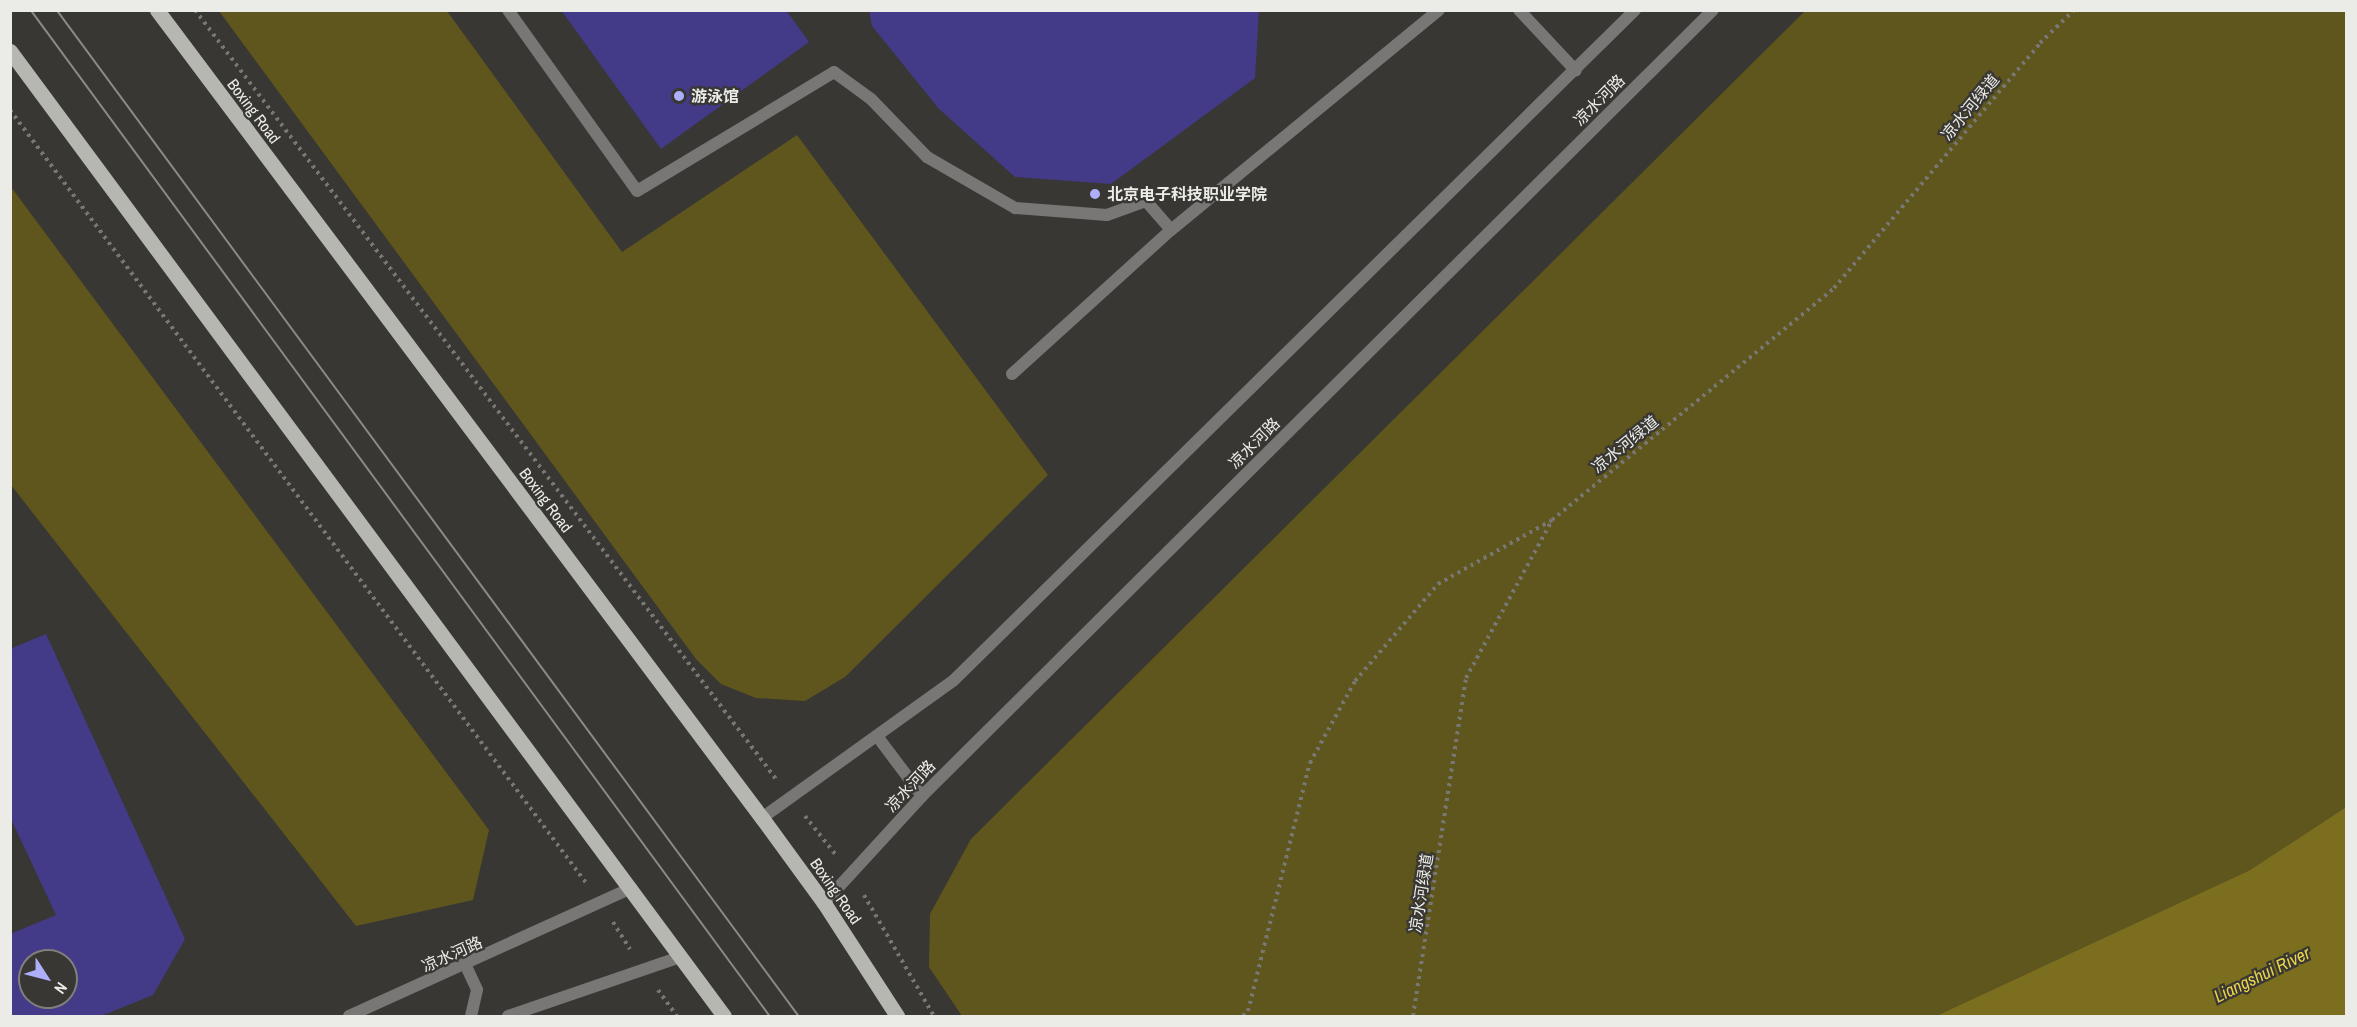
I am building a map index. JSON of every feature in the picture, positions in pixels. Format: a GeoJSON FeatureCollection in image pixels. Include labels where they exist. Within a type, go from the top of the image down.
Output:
{"type":"FeatureCollection","features":[{"type":"Feature","properties":{"kind":"main road","name":"Boxing Road"},"geometry":{"type":"LineString","coordinates":[[157,10],[762,818],[824,903],[897,1017]]}},
{"type":"Feature","properties":{"kind":"main road"},"geometry":{"type":"LineString","coordinates":[[10,51],[631,888],[724,1017]]}},
{"type":"Feature","properties":{"kind":"street"},"geometry":{"type":"LineString","coordinates":[[508,10],[637,190],[834,72],[871,99],[927,157],[1015,208],[1107,215],[1146,201],[1172,230]]}},
{"type":"Feature","properties":{"kind":"street"},"geometry":{"type":"LineString","coordinates":[[1011,374],[1172,230],[1439,10]]}},
{"type":"Feature","properties":{"kind":"street"},"geometry":{"type":"LineString","coordinates":[[1519,10],[1576,71]]}},
{"type":"Feature","properties":{"kind":"street"},"geometry":{"type":"LineString","coordinates":[[762,818],[954,680],[1576,71],[1635,10]]}},
{"type":"Feature","properties":{"kind":"street","name":"凉水河路"},"geometry":{"type":"LineString","coordinates":[[824,903],[922,796],[1713,10]]}},
{"type":"Feature","properties":{"kind":"street"},"geometry":{"type":"LineString","coordinates":[[877,736],[922,796]]}},
{"type":"Feature","properties":{"kind":"street","name":"凉水河路"},"geometry":{"type":"LineString","coordinates":[[349,1017],[466,966],[631,888]]}},
{"type":"Feature","properties":{"kind":"street"},"geometry":{"type":"LineString","coordinates":[[508,1017],[681,957]]}},
{"type":"Feature","properties":{"kind":"street"},"geometry":{"type":"LineString","coordinates":[[466,966],[477,990],[471,1017]]}},
{"type":"Feature","properties":{"kind":"path"},"geometry":{"type":"LineString","coordinates":[[195,10],[790,798],[852,874],[934,1017]]}},
{"type":"Feature","properties":{"kind":"path","name":"凉水河绿道"},"geometry":{"type":"LineString","coordinates":[[1413,1017],[1466,678],[1552,520],[1834,288],[2040,43],[2074,10]]}},
{"type":"Feature","properties":{"kind":"path"},"geometry":{"type":"LineString","coordinates":[[10,110],[600,902],[643,970],[677,1017]]}},
{"type":"Feature","properties":{"kind":"path"},"geometry":{"type":"LineString","coordinates":[[1243,1017],[1248,1011],[1310,763],[1355,681],[1438,584],[1552,520]]}},
{"type":"Feature","properties":{"kind":"shaded area"},"geometry":{"type":"Polygon","coordinates":[[[219,11],[447,11],[622,252],[797,135],[1048,475],[845,677],[805,701],[756,698],[721,684],[696,659],[219,11]]]}},
{"type":"Feature","properties":{"kind":"shaded area"},"geometry":{"type":"Polygon","coordinates":[[[1805,11],[2346,11],[2346,807],[2250,870],[1936,1016],[962,1016],[929,967],[930,914],[971,839],[1805,11]]]}},
{"type":"Feature","properties":{"kind":"shaded area"},"geometry":{"type":"Polygon","coordinates":[[[11,187],[489,830],[473,900],[356,926],[11,485],[11,187]]]}},
{"type":"Feature","properties":{"kind":"water","name":"Liangshui River"},"geometry":{"type":"Polygon","coordinates":[[[2346,807],[2346,1016],[1936,1016],[2250,870],[2346,807]]]}},
{"type":"Feature","properties":{"kind":"building","name":"游泳馆"},"geometry":{"type":"Polygon","coordinates":[[[561,10],[786,10],[809,42],[661,149],[561,10]]]}},
{"type":"Feature","properties":{"kind":"building"},"geometry":{"type":"Polygon","coordinates":[[[869,10],[1259,10],[1255,78],[1111,184],[1015,177],[939,109],[872,26],[869,10]]]}},
{"type":"Feature","properties":{"kind":"building"},"geometry":{"type":"Polygon","coordinates":[[[46,634],[185,939],[153,995],[101,1016],[10,1016],[10,934],[56,915],[10,817],[10,649],[46,634]]]}},
{"type":"Feature","properties":{"kind":"tram line"},"geometry":{"type":"LineString","coordinates":[[31,10],[770,1016]]}},
{"type":"Feature","properties":{"kind":"tram line"},"geometry":{"type":"LineString","coordinates":[[57,10],[799,1016]]}},
{"type":"Feature","properties":{"kind":"place","name":"游泳馆"},"geometry":{"type":"Point","coordinates":[679,96]}},
{"type":"Feature","properties":{"kind":"place","name":"北京电子科技职业学院"},"geometry":{"type":"Point","coordinates":[1095,194]}}]}
